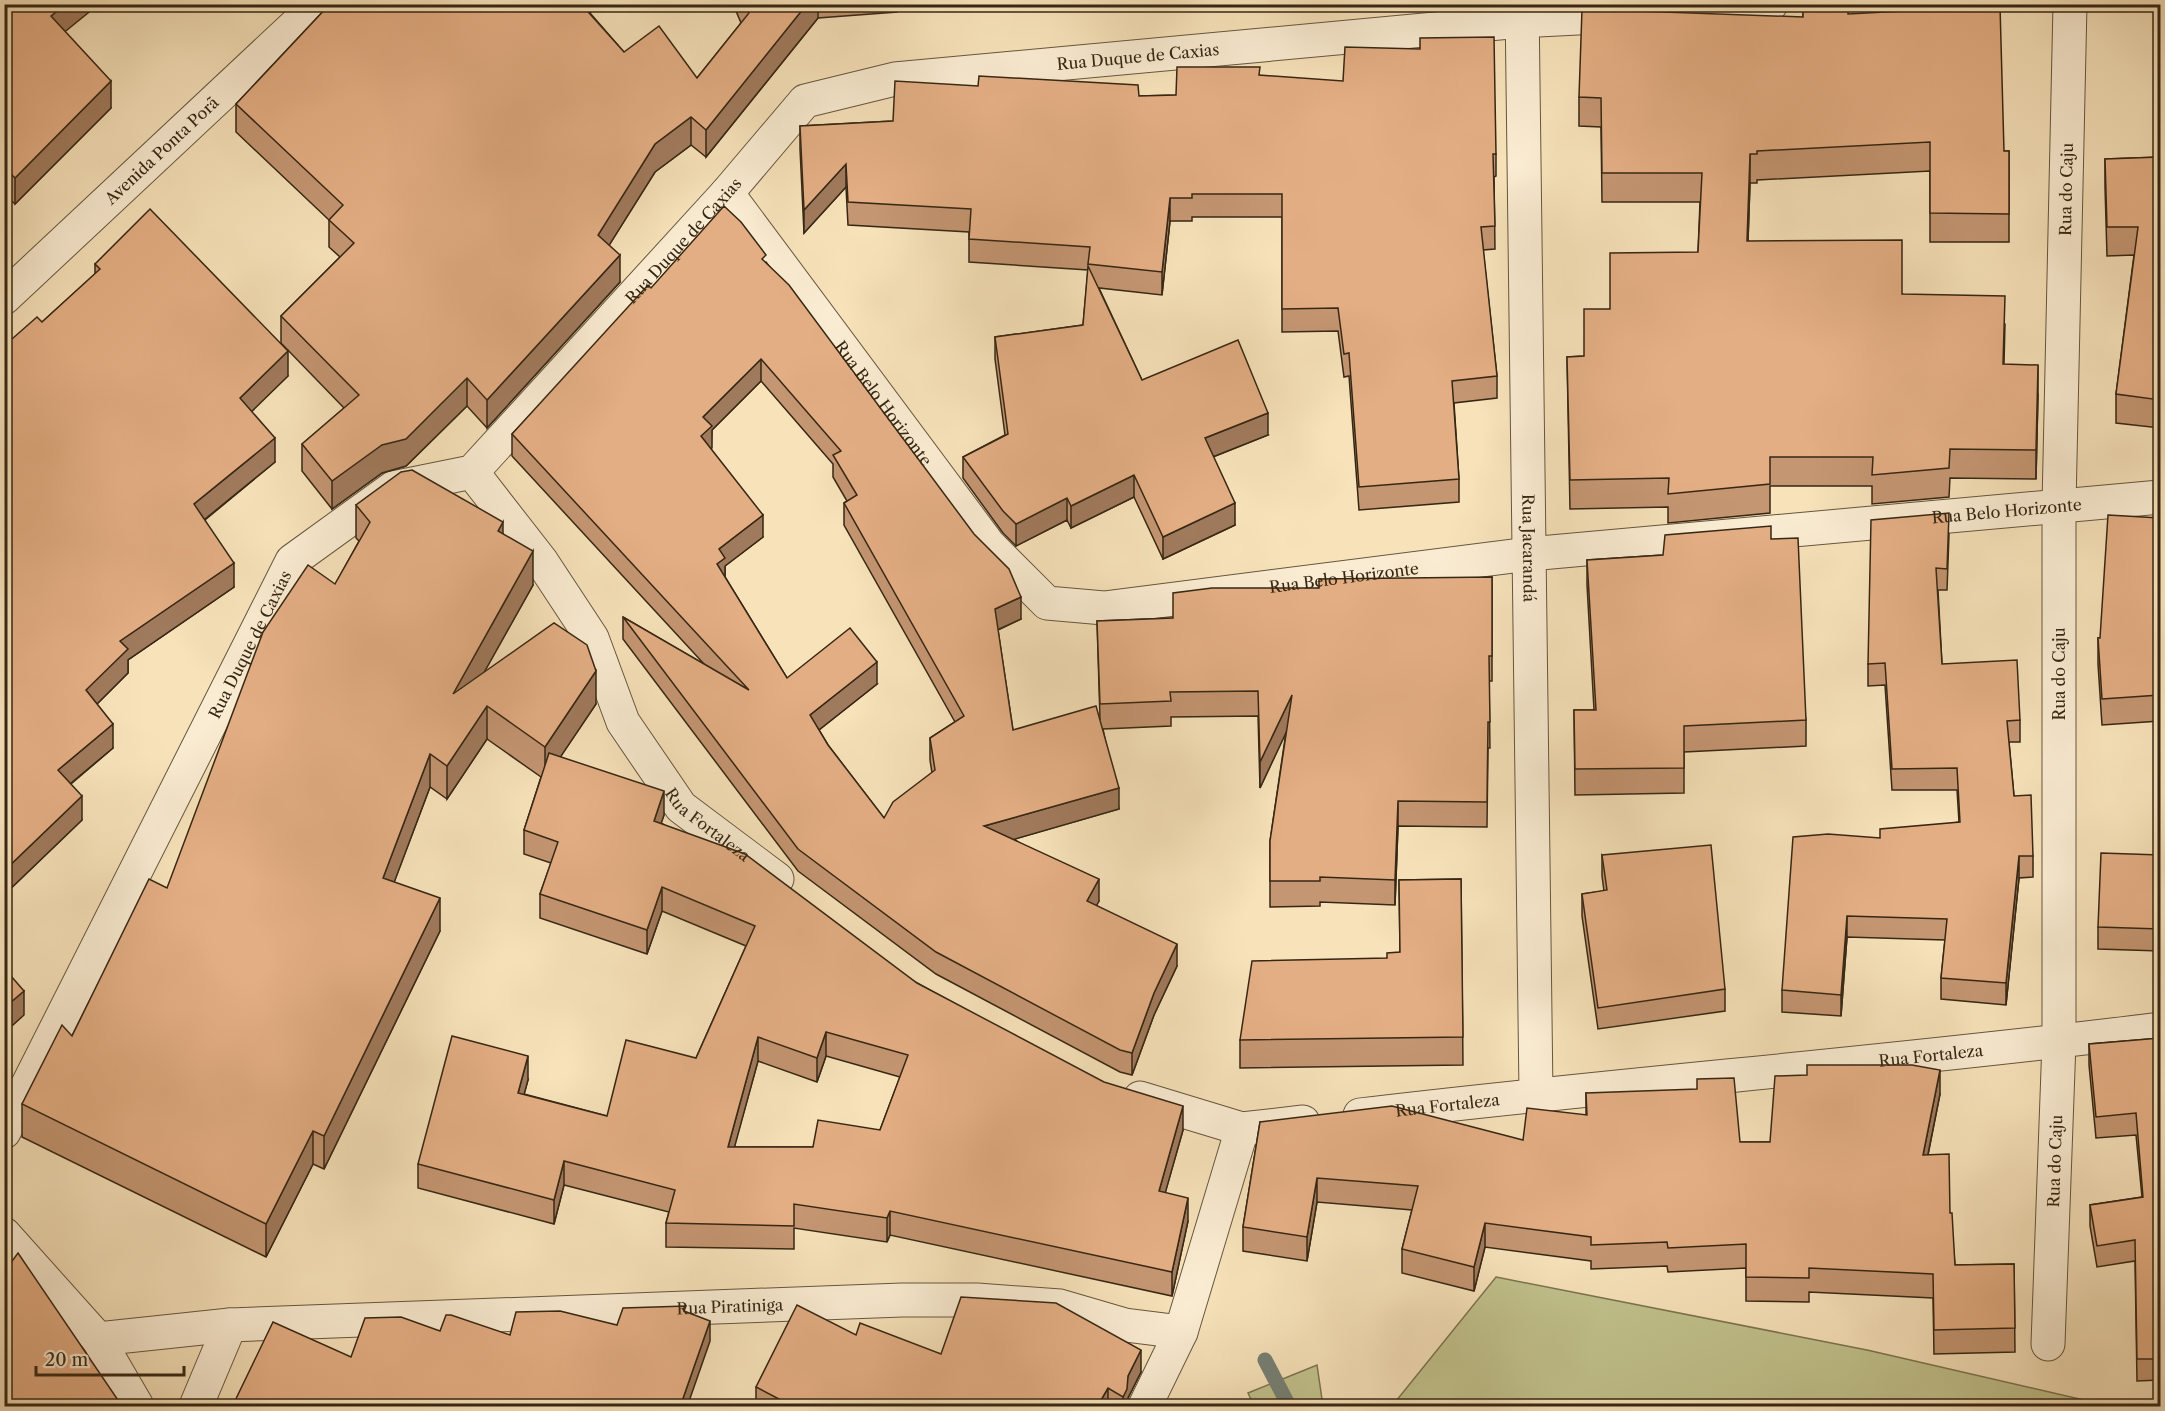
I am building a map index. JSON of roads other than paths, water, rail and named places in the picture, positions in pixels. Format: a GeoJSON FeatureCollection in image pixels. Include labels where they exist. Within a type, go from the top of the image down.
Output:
{"type":"FeatureCollection","features":[{"type":"Feature","properties":{"kind":"street","name":"Avenida Ponta Porã"},"geometry":{"type":"LineString","coordinates":[[8,288],[318,4]]}},
{"type":"Feature","properties":{"kind":"street","name":"Rua Duque de Caxias"},"geometry":{"type":"LineString","coordinates":[[4,1132],[292,561],[393,488],[472,472],[727,193],[805,101],[895,79],[1522,13],[1677,13],[1771,4]]}},
{"type":"Feature","properties":{"kind":"street","name":"Rua do Caju"},"geometry":{"type":"LineString","coordinates":[[2048,1344],[2059,1042],[2060,505],[2070,4]]}},
{"type":"Feature","properties":{"kind":"street","name":"Rua Jacarandá"},"geometry":{"type":"LineString","coordinates":[[1522,13],[1536,1094]]}},
{"type":"Feature","properties":{"kind":"street","name":"Rua Belo Horizonte"},"geometry":{"type":"LineString","coordinates":[[727,193],[989,545],[1047,603],[1104,608],[1529,554],[2160,497]]}},
{"type":"Feature","properties":{"kind":"street","name":"Rua Fortaleza"},"geometry":{"type":"LineString","coordinates":[[472,472],[542,562],[591,638],[623,722],[681,807],[802,898]]}},
{"type":"Feature","properties":{"kind":"street","name":"Rua Fortaleza"},"geometry":{"type":"LineString","coordinates":[[1113,1089],[1242,1129],[1536,1094],[2059,1042],[2160,1029]]}},
{"type":"Feature","properties":{"kind":"street"},"geometry":{"type":"LineString","coordinates":[[1145,1407],[1181,1332],[1242,1129]]}},
{"type":"Feature","properties":{"kind":"street"},"geometry":{"type":"LineString","coordinates":[[4,1234],[98,1339],[137,1407]]}},
{"type":"Feature","properties":{"kind":"street","name":"Rua Piratiniga"},"geometry":{"type":"LineString","coordinates":[[98,1339],[230,1325],[890,1300],[977,1300],[1060,1306],[1125,1325],[1181,1332]]}},
{"type":"Feature","properties":{"kind":"street"},"geometry":{"type":"LineString","coordinates":[[196,1407],[230,1325]]}},
{"type":"Feature","properties":{"kind":"waterway"},"geometry":{"type":"LineString","coordinates":[[1265,1360],[1289,1406]]}}]}
